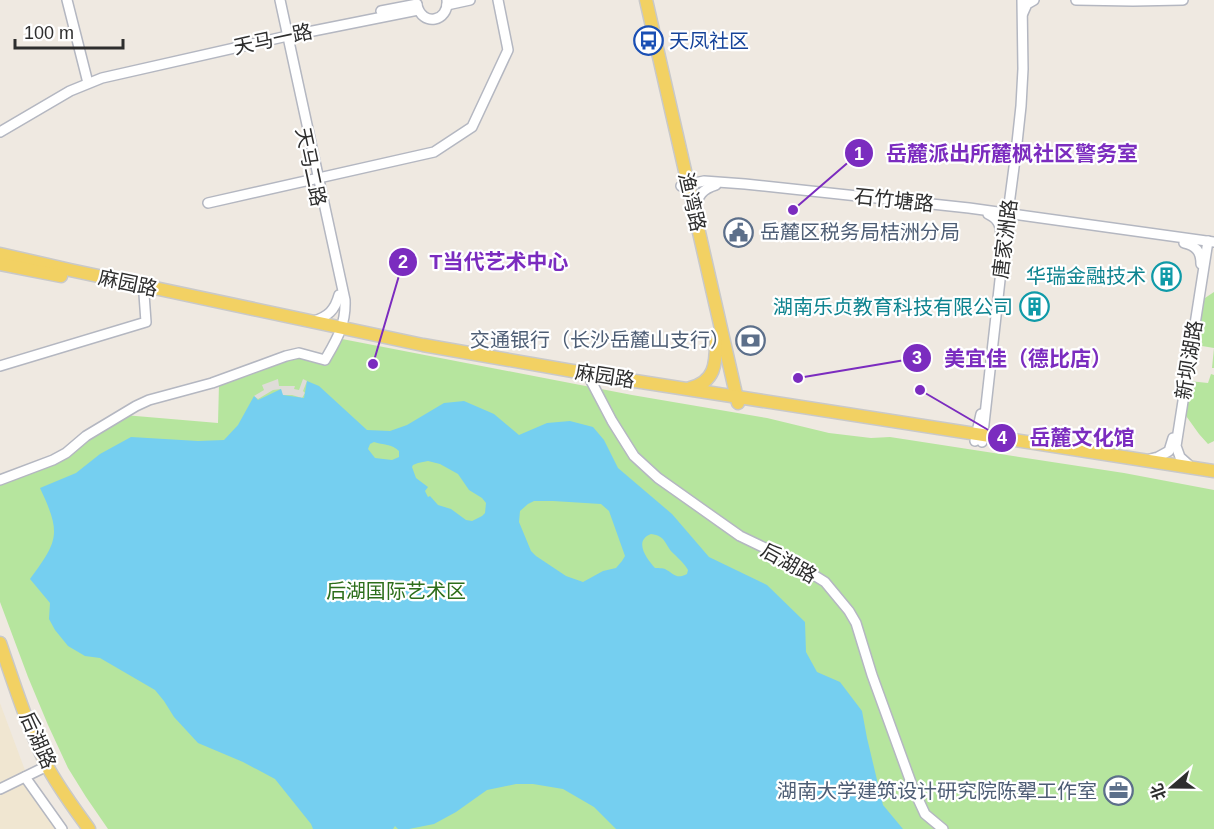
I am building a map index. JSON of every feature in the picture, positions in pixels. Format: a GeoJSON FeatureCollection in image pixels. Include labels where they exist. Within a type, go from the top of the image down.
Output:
{"type":"FeatureCollection","features":[{"type":"Feature","properties":{"kind":"main road","name":"渔湾路"},"geometry":{"type":"LineString","coordinates":[[638,0],[686,188],[716,342],[732,399]]}},
{"type":"Feature","properties":{"kind":"main road","name":"渔湾路"},"geometry":{"type":"LineString","coordinates":[[646,0],[682,158],[686,188],[696,218],[727,354],[732,399]]}},
{"type":"Feature","properties":{"kind":"main road","name":"麻园路"},"geometry":{"type":"LineString","coordinates":[[0,254],[308,321],[337,331],[364,333],[590,378],[979,438],[1214,479]]}},
{"type":"Feature","properties":{"kind":"main road","name":"麻园路"},"geometry":{"type":"LineString","coordinates":[[0,264],[337,331],[508,368],[686,389],[732,399],[762,400],[953,430],[979,438],[1003,438],[1214,471]]}},
{"type":"Feature","properties":{"kind":"main road"},"geometry":{"type":"LineString","coordinates":[[686,389],[701,385],[714,371],[716,342]]}},
{"type":"Feature","properties":{"kind":"main road"},"geometry":{"type":"LineString","coordinates":[[727,354],[740,384],[750,395],[762,400]]}},
{"type":"Feature","properties":{"kind":"main road","name":"后湖路"},"geometry":{"type":"LineString","coordinates":[[0,643],[28,722],[47,764],[89,829]]}},
{"type":"Feature","properties":{"kind":"main road","name":"后湖路"},"geometry":{"type":"LineString","coordinates":[[0,662],[20,717],[43,768],[82,829]]}},
{"type":"Feature","properties":{"kind":"street"},"geometry":{"type":"LineString","coordinates":[[67,0],[87,81]]}},
{"type":"Feature","properties":{"kind":"street","name":"天马二路"},"geometry":{"type":"LineString","coordinates":[[275,0],[285,34],[342,298]]}},
{"type":"Feature","properties":{"kind":"street"},"geometry":{"type":"LineString","coordinates":[[280,0],[285,34]]}},
{"type":"Feature","properties":{"kind":"street","name":"天马一路"},"geometry":{"type":"LineString","coordinates":[[0,130],[104,72],[417,5],[425,17],[435,19],[443,14],[447,2],[470,0]]}},
{"type":"Feature","properties":{"kind":"street"},"geometry":{"type":"LineString","coordinates":[[207,203],[434,152],[472,127],[508,50],[498,0]]}},
{"type":"Feature","properties":{"kind":"street","name":"唐家洲路"},"geometry":{"type":"LineString","coordinates":[[1007,200],[1016,152],[1021,106],[1023,69],[1020,0]]}},
{"type":"Feature","properties":{"kind":"street","name":"唐家洲路"},"geometry":{"type":"LineString","coordinates":[[979,438],[1017,108],[1020,70],[1020,0]]}},
{"type":"Feature","properties":{"kind":"street"},"geometry":{"type":"LineString","coordinates":[[1022,18],[1027,4],[1034,0]]}},
{"type":"Feature","properties":{"kind":"street"},"geometry":{"type":"LineString","coordinates":[[1076,0],[1183,0]]}},
{"type":"Feature","properties":{"kind":"street"},"geometry":{"type":"LineString","coordinates":[[682,158],[691,173],[703,180],[715,183]]}},
{"type":"Feature","properties":{"kind":"street"},"geometry":{"type":"LineString","coordinates":[[696,218],[698,197],[715,183]]}},
{"type":"Feature","properties":{"kind":"street","name":"石竹塘路"},"geometry":{"type":"LineString","coordinates":[[686,188],[715,183],[1022,217],[1209,244]]}},
{"type":"Feature","properties":{"kind":"street"},"geometry":{"type":"LineString","coordinates":[[1007,200],[1022,217],[1009,225],[1003,234],[996,219],[988,213],[1007,200]]}},
{"type":"Feature","properties":{"kind":"street","name":"石竹塘路"},"geometry":{"type":"LineString","coordinates":[[1022,217],[1184,243],[1209,244]]}},
{"type":"Feature","properties":{"kind":"street"},"geometry":{"type":"LineString","coordinates":[[1184,243],[1197,249],[1203,264]]}},
{"type":"Feature","properties":{"kind":"street","name":"新坝湖路"},"geometry":{"type":"LineString","coordinates":[[1145,460],[1166,453],[1173,443],[1182,373],[1209,244]]}},
{"type":"Feature","properties":{"kind":"street","name":"新坝湖路"},"geometry":{"type":"LineString","coordinates":[[1198,469],[1183,461],[1177,453],[1176,446],[1203,264]]}},
{"type":"Feature","properties":{"kind":"street"},"geometry":{"type":"LineString","coordinates":[[0,366],[146,322],[144,294]]}},
{"type":"Feature","properties":{"kind":"street"},"geometry":{"type":"LineString","coordinates":[[308,321],[328,315],[342,298]]}},
{"type":"Feature","properties":{"kind":"street"},"geometry":{"type":"LineString","coordinates":[[0,480],[66,453],[87,436],[136,405],[212,383],[286,356],[299,353],[325,360],[345,312],[342,298]]}},
{"type":"Feature","properties":{"kind":"street"},"geometry":{"type":"LineString","coordinates":[[342,298],[352,324],[364,333]]}},
{"type":"Feature","properties":{"kind":"street","name":"后湖路"},"geometry":{"type":"LineString","coordinates":[[590,378],[612,421],[634,456],[658,478],[740,536],[788,559],[825,582],[849,610],[856,623],[872,675],[913,788],[925,814],[943,829]]}},
{"type":"Feature","properties":{"kind":"street"},"geometry":{"type":"LineString","coordinates":[[953,430],[960,430],[968,426],[984,409],[990,426],[1003,438]]}},
{"type":"Feature","properties":{"kind":"street"},"geometry":{"type":"LineString","coordinates":[[0,789],[43,768]]}},
{"type":"Feature","properties":{"kind":"street"},"geometry":{"type":"LineString","coordinates":[[25,777],[62,829]]}},
{"type":"Feature","properties":{"kind":"shaded area"},"geometry":{"type":"Polygon","coordinates":[[[278,379],[279,386],[295,386],[294,389],[299,390],[303,379],[307,381],[302,398],[282,395],[281,389],[273,390],[258,399],[254,396],[264,390],[262,385],[278,379]]]}},
{"type":"Feature","properties":{"kind":"shaded area"},"geometry":{"type":"Polygon","coordinates":[[[0,703],[26,773],[66,829],[0,829],[0,703]]]}},
{"type":"Feature","properties":{"kind":"green space"},"geometry":{"type":"Polygon","coordinates":[[[1214,292],[1214,348],[1196,345],[1202,300],[1214,292]]]}},
{"type":"Feature","properties":{"kind":"green space","name":"后湖国际艺术区"},"geometry":{"type":"Polygon","coordinates":[[[342,339],[632,395],[767,418],[829,433],[871,438],[890,437],[1124,473],[1214,490],[1214,829],[108,829],[68,768],[28,677],[0,602],[0,482],[88,439],[124,415],[218,423],[219,384],[298,356],[325,364],[342,339]]]}},
{"type":"Feature","properties":{"kind":"green space"},"geometry":{"type":"Polygon","coordinates":[[[1211,374],[1214,375],[1214,441],[1208,444],[1184,413],[1189,381],[1208,383],[1211,374]]]}},
{"type":"Feature","properties":{"kind":"water"},"geometry":{"type":"Polygon","coordinates":[[[307,381],[319,386],[367,430],[390,431],[407,425],[444,403],[464,401],[494,414],[519,435],[547,423],[570,421],[593,427],[604,440],[618,468],[672,514],[709,557],[767,585],[805,622],[806,652],[817,672],[840,682],[862,711],[883,805],[903,829],[616,829],[594,807],[563,789],[516,784],[487,790],[434,824],[409,829],[398,829],[395,826],[393,829],[313,829],[275,779],[243,762],[198,743],[174,717],[155,690],[100,658],[85,656],[68,646],[49,619],[50,603],[30,579],[47,555],[54,536],[54,526],[40,488],[76,473],[100,454],[131,437],[198,441],[224,440],[238,425],[254,396],[258,400],[281,389],[283,395],[304,398],[307,381]],[[374,442],[368,449],[375,458],[392,460],[399,457],[399,451],[393,447],[374,442]],[[428,461],[412,467],[416,478],[428,487],[425,491],[428,497],[430,496],[438,505],[451,509],[466,520],[472,521],[485,513],[486,503],[469,490],[458,474],[440,464],[428,461]],[[534,501],[520,511],[519,522],[531,551],[566,576],[583,582],[603,571],[616,568],[625,556],[609,511],[601,504],[534,501]],[[651,534],[646,537],[642,545],[643,550],[655,568],[664,569],[677,576],[687,574],[688,570],[663,539],[651,534]]]}},
{"type":"Feature","properties":{"kind":"place","name":"天凤社区"},"geometry":{"type":"Point","coordinates":[648,41]}},
{"type":"Feature","properties":{"kind":"place","name":"岳麓派出所麓枫社区警务室"},"geometry":{"type":"Point","coordinates":[793,210]}},
{"type":"Feature","properties":{"kind":"place","name":"岳麓区税务局桔洲分局"},"geometry":{"type":"Point","coordinates":[739,232]}},
{"type":"Feature","properties":{"kind":"place","name":"华瑞金融技术"},"geometry":{"type":"Point","coordinates":[1167,276]}},
{"type":"Feature","properties":{"kind":"place","name":"湖南乐贞教育科技有限公司"},"geometry":{"type":"Point","coordinates":[1034,307]}},
{"type":"Feature","properties":{"kind":"place","name":"交通银行（长沙岳麓山支行）"},"geometry":{"type":"Point","coordinates":[751,340]}},
{"type":"Feature","properties":{"kind":"place","name":"T当代艺术中心"},"geometry":{"type":"Point","coordinates":[373,364]}},
{"type":"Feature","properties":{"kind":"place","name":"美宜佳（德比店）"},"geometry":{"type":"Point","coordinates":[798,378]}},
{"type":"Feature","properties":{"kind":"place","name":"岳麓文化馆"},"geometry":{"type":"Point","coordinates":[920,390]}},
{"type":"Feature","properties":{"kind":"place","name":"湖南大学建筑设计研究院陈翚工作室"},"geometry":{"type":"Point","coordinates":[1118,791]}}]}
